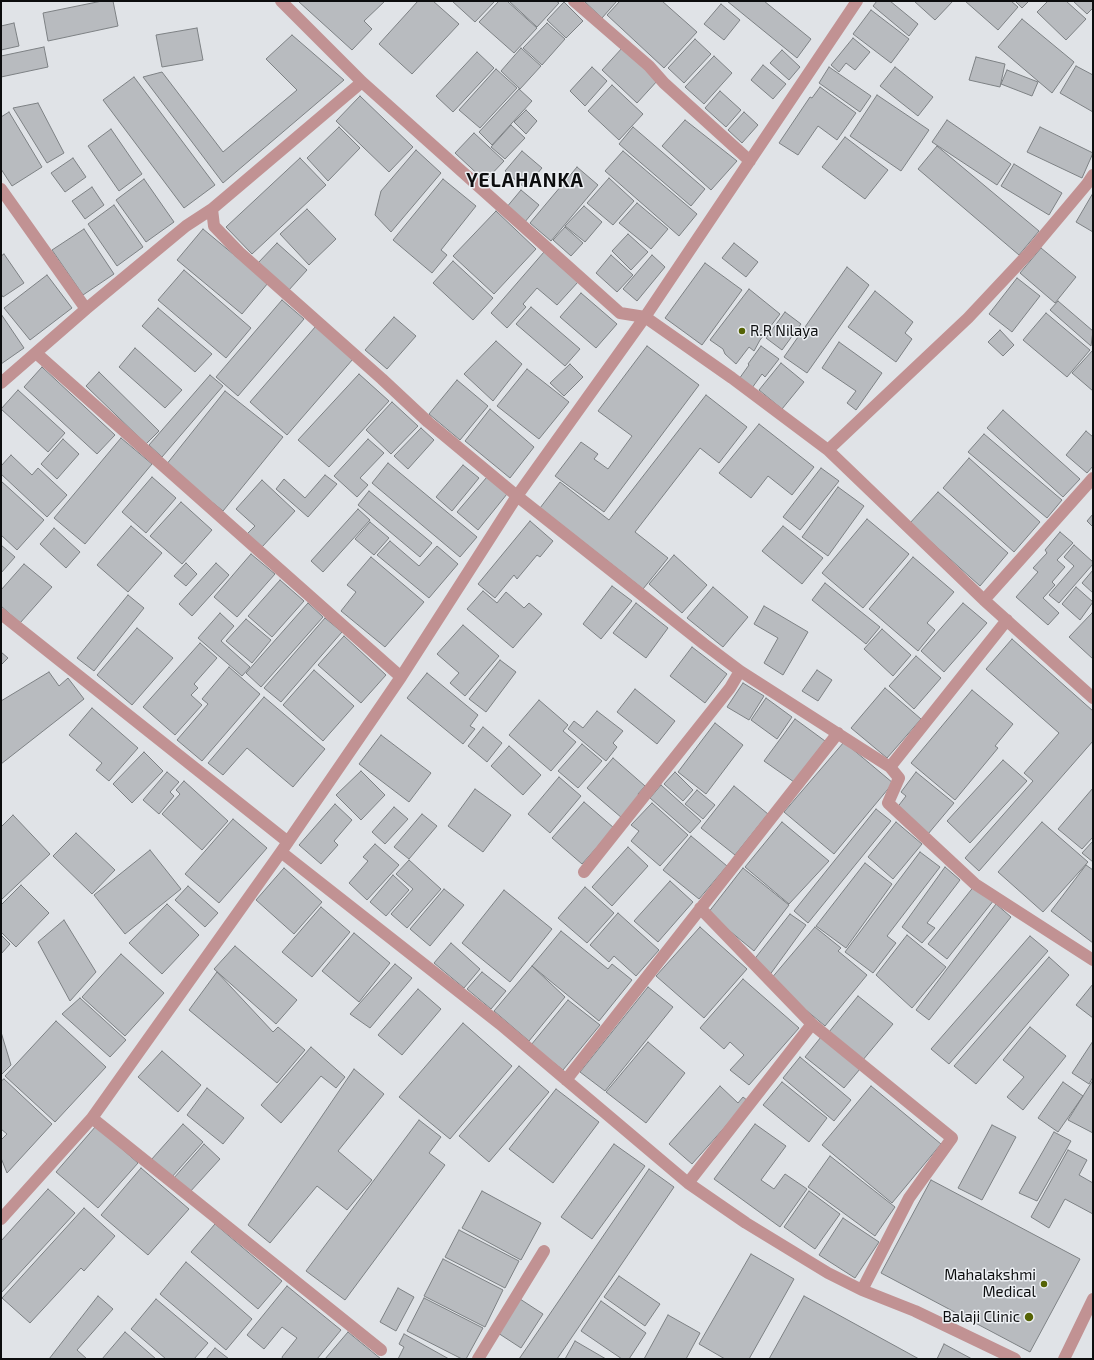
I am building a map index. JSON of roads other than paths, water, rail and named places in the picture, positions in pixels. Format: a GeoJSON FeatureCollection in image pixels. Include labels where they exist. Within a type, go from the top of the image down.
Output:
{"type":"FeatureCollection","features":[{"type":"Feature","properties":{"kind":"street"},"geometry":{"type":"LineString","coordinates":[[282,1],[362,82],[620,313],[645,317],[732,378],[828,450],[984,600],[1093,698]]}},
{"type":"Feature","properties":{"kind":"street"},"geometry":{"type":"LineString","coordinates":[[574,1],[649,66],[664,83],[750,161]]}},
{"type":"Feature","properties":{"kind":"street"},"geometry":{"type":"LineString","coordinates":[[1,1219],[92,1118],[284,847],[401,677],[517,496],[645,317],[858,1]]}},
{"type":"Feature","properties":{"kind":"street"},"geometry":{"type":"LineString","coordinates":[[1,383],[86,309],[186,226],[212,209],[362,82]]}},
{"type":"Feature","properties":{"kind":"street"},"geometry":{"type":"LineString","coordinates":[[828,450],[968,318],[1029,253],[1087,184],[1093,174]]}},
{"type":"Feature","properties":{"kind":"street"},"geometry":{"type":"LineString","coordinates":[[1,189],[86,309]]}},
{"type":"Feature","properties":{"kind":"street"},"geometry":{"type":"LineString","coordinates":[[212,209],[214,226],[239,252],[382,378],[428,422],[517,496],[740,671],[890,768],[899,778],[888,803],[974,884],[1093,960]]}},
{"type":"Feature","properties":{"kind":"street"},"geometry":{"type":"LineString","coordinates":[[36,353],[401,677]]}},
{"type":"Feature","properties":{"kind":"street"},"geometry":{"type":"LineString","coordinates":[[984,600],[1093,478]]}},
{"type":"Feature","properties":{"kind":"street"},"geometry":{"type":"LineString","coordinates":[[1,614],[500,1024],[688,1183],[791,1250],[862,1290],[915,1311],[1015,1359]]}},
{"type":"Feature","properties":{"kind":"street"},"geometry":{"type":"LineString","coordinates":[[890,768],[1007,620]]}},
{"type":"Feature","properties":{"kind":"street"},"geometry":{"type":"LineString","coordinates":[[584,872],[730,688],[740,671]]}},
{"type":"Feature","properties":{"kind":"street"},"geometry":{"type":"LineString","coordinates":[[566,1080],[838,733]]}},
{"type":"Feature","properties":{"kind":"street"},"geometry":{"type":"LineString","coordinates":[[700,908],[812,1024],[952,1138],[909,1198],[862,1290]]}},
{"type":"Feature","properties":{"kind":"street"},"geometry":{"type":"LineString","coordinates":[[688,1183],[812,1024]]}},
{"type":"Feature","properties":{"kind":"street"},"geometry":{"type":"LineString","coordinates":[[92,1118],[381,1350]]}},
{"type":"Feature","properties":{"kind":"street"},"geometry":{"type":"LineString","coordinates":[[478,1359],[544,1251]]}},
{"type":"Feature","properties":{"kind":"street"},"geometry":{"type":"LineString","coordinates":[[1064,1359],[1093,1299]]}},
{"type":"Feature","properties":{"kind":"place","name":"R.R Nilaya"},"geometry":{"type":"Point","coordinates":[742,331]}},
{"type":"Feature","properties":{"kind":"place","name":"Mahalakshmi Medical"},"geometry":{"type":"Point","coordinates":[1044,1284]}},
{"type":"Feature","properties":{"kind":"place","name":"Balaji Clinic"},"geometry":{"type":"Point","coordinates":[1029,1317]}},
{"type":"Feature","properties":{"kind":"district","name":"YELAHANKA"},"geometry":{"type":"Point","coordinates":[525,181]}}]}
